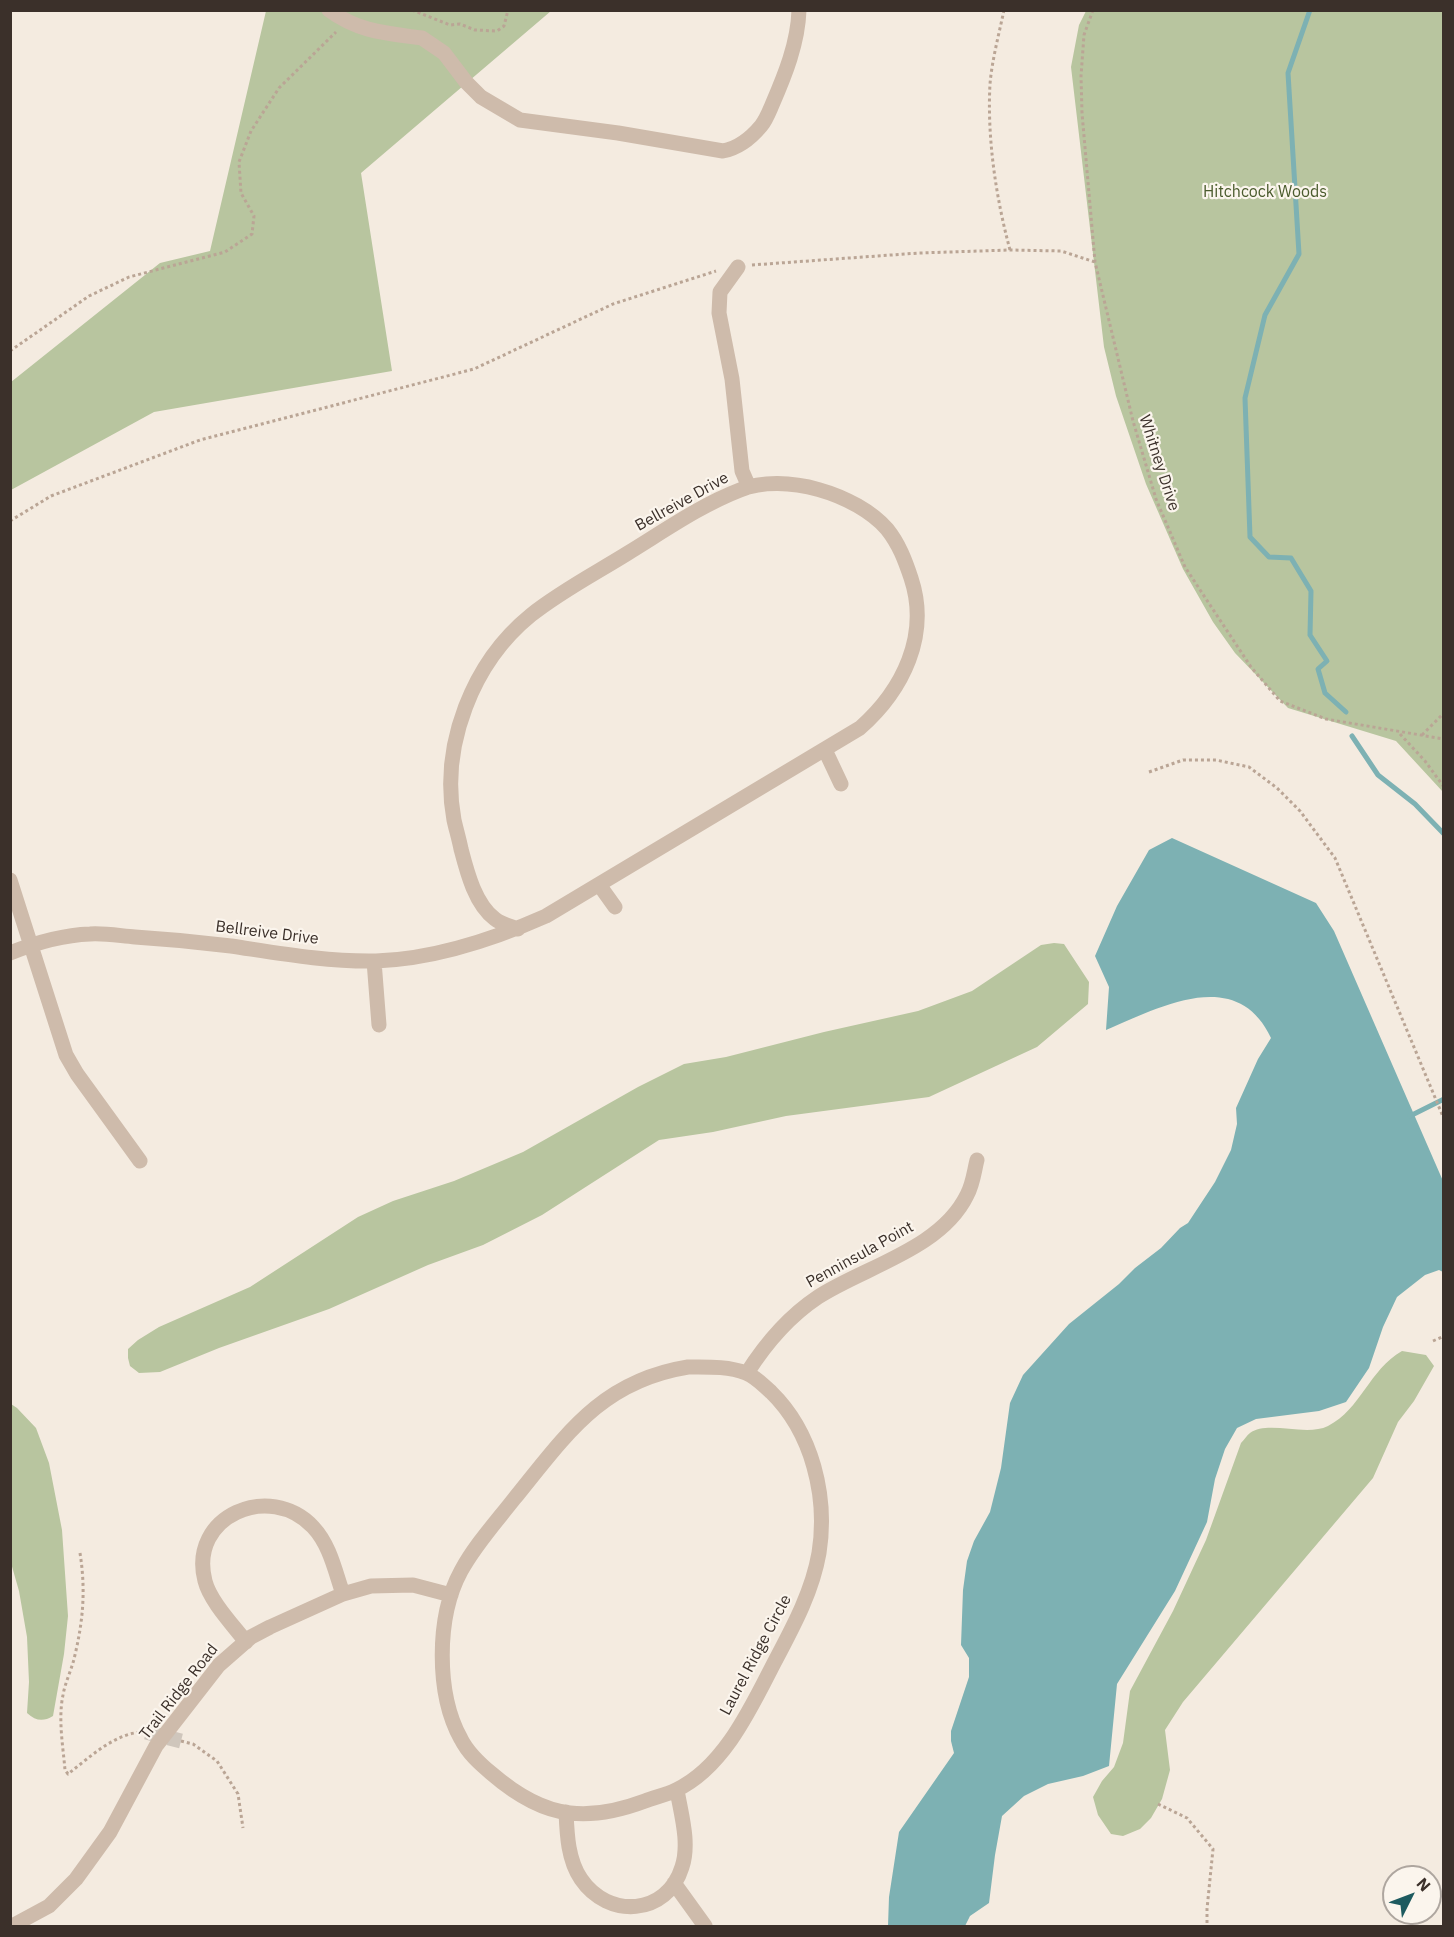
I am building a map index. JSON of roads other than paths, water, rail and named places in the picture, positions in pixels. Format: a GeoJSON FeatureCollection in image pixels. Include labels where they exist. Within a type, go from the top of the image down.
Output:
{"type":"FeatureCollection","features":[{"type":"Feature","properties":{"kind":"street"},"geometry":{"type":"LineString","coordinates":[[329,10],[347,23],[364,29],[422,38],[429,42],[444,53],[481,98],[520,120],[618,133],[723,151],[734,149],[746,142],[763,124],[787,71],[799,10]]}},
{"type":"Feature","properties":{"kind":"street"},"geometry":{"type":"LineString","coordinates":[[738,267],[720,292],[719,313],[732,379],[742,471],[749,487]]}},
{"type":"Feature","properties":{"kind":"street","name":"Bellreive Drive"},"geometry":{"type":"LineString","coordinates":[[10,953],[32,945],[91,934],[171,939],[334,959],[374,961],[429,955],[488,940],[518,929],[546,916],[600,886],[860,728],[887,701],[906,669],[918,624],[916,592],[904,557],[887,530],[862,509],[841,498],[792,484],[777,483],[741,489],[693,514],[549,602],[514,631],[492,657],[474,686],[462,720],[454,755],[452,779],[454,819],[467,873],[485,910],[497,921],[518,929]]}},
{"type":"Feature","properties":{"kind":"street"},"geometry":{"type":"LineString","coordinates":[[825,750],[841,784]]}},
{"type":"Feature","properties":{"kind":"street"},"geometry":{"type":"LineString","coordinates":[[10,880],[66,1055],[77,1074],[140,1161]]}},
{"type":"Feature","properties":{"kind":"street"},"geometry":{"type":"LineString","coordinates":[[600,886],[615,907]]}},
{"type":"Feature","properties":{"kind":"street"},"geometry":{"type":"LineString","coordinates":[[374,961],[379,1025]]}},
{"type":"Feature","properties":{"kind":"street","name":"Penninsula Point"},"geometry":{"type":"LineString","coordinates":[[747,1373],[774,1334],[802,1308],[821,1295],[907,1252],[950,1219],[967,1196],[977,1160]]}},
{"type":"Feature","properties":{"kind":"street"},"geometry":{"type":"LineString","coordinates":[[451,1595],[461,1571],[482,1540],[557,1445],[587,1413],[618,1390],[672,1370],[688,1367],[735,1369],[747,1373]]}},
{"type":"Feature","properties":{"kind":"street","name":"Laurel Ridge Circle"},"geometry":{"type":"LineString","coordinates":[[451,1595],[445,1627],[442,1669],[449,1709],[462,1742],[481,1765],[510,1788],[544,1806],[566,1812],[590,1814],[627,1808],[677,1790],[707,1767],[742,1722],[798,1617],[819,1553],[821,1532],[819,1500],[815,1472],[808,1451],[790,1412],[758,1380],[747,1373]]}},
{"type":"Feature","properties":{"kind":"street"},"geometry":{"type":"LineString","coordinates":[[246,1642],[209,1592],[203,1570],[205,1548],[209,1538],[223,1521],[233,1514],[255,1506],[267,1505],[290,1510],[303,1518],[321,1537],[328,1549],[343,1594]]}},
{"type":"Feature","properties":{"kind":"street","name":"Trail Ridge Road"},"geometry":{"type":"LineString","coordinates":[[12,1926],[49,1906],[76,1879],[110,1832],[156,1746],[219,1665],[246,1642],[270,1627],[343,1594],[371,1586],[412,1585],[451,1595]]}},
{"type":"Feature","properties":{"kind":"street"},"geometry":{"type":"LineString","coordinates":[[566,1812],[569,1848],[574,1866],[584,1882],[597,1896],[615,1905],[639,1907],[660,1898],[674,1884],[682,1869],[685,1848],[677,1790]]}},
{"type":"Feature","properties":{"kind":"street"},"geometry":{"type":"LineString","coordinates":[[674,1884],[705,1926]]}},
{"type":"Feature","properties":{"kind":"water"},"geometry":{"type":"Polygon","coordinates":[[[1172,838],[1316,903],[1334,931],[1443,1181],[1443,1272],[1439,1270],[1425,1275],[1397,1297],[1383,1327],[1369,1368],[1346,1402],[1319,1411],[1256,1419],[1237,1428],[1225,1449],[1215,1479],[1207,1522],[1175,1591],[1117,1684],[1109,1766],[1083,1776],[1048,1784],[1024,1796],[1002,1816],[989,1903],[970,1916],[965,1926],[888,1926],[889,1897],[899,1832],[954,1753],[951,1731],[969,1677],[969,1658],[961,1645],[963,1590],[967,1561],[974,1541],[990,1512],[1001,1468],[1010,1403],[1023,1375],[1069,1324],[1119,1284],[1188,1223],[1215,1182],[1231,1150],[1237,1124],[1236,1108],[1258,1059],[1271,1038],[1256,1016],[1238,1003],[1218,997],[1196,998],[1173,1003],[1106,1030],[1109,987],[1095,956],[1117,906],[1149,850],[1172,838]]]}},
{"type":"Feature","properties":{"kind":"waterway"},"geometry":{"type":"LineString","coordinates":[[1310,10],[1288,73],[1299,254],[1265,315],[1245,398],[1250,537],[1269,557],[1291,558],[1311,591],[1310,635],[1327,661],[1318,669],[1325,693],[1346,712]]}},
{"type":"Feature","properties":{"kind":"waterway"},"geometry":{"type":"LineString","coordinates":[[1352,736],[1378,775],[1415,804],[1444,834]]}},
{"type":"Feature","properties":{"kind":"waterway"},"geometry":{"type":"LineString","coordinates":[[1410,1116],[1444,1099]]}},
{"type":"Feature","properties":{"kind":"tunnel"},"geometry":{"type":"LineString","coordinates":[[146,1732],[181,1741]]}},
{"type":"Feature","properties":{"kind":"park label","name":"Hitchcock Woods"},"geometry":{"type":"Point","coordinates":[1265,192]}}]}
